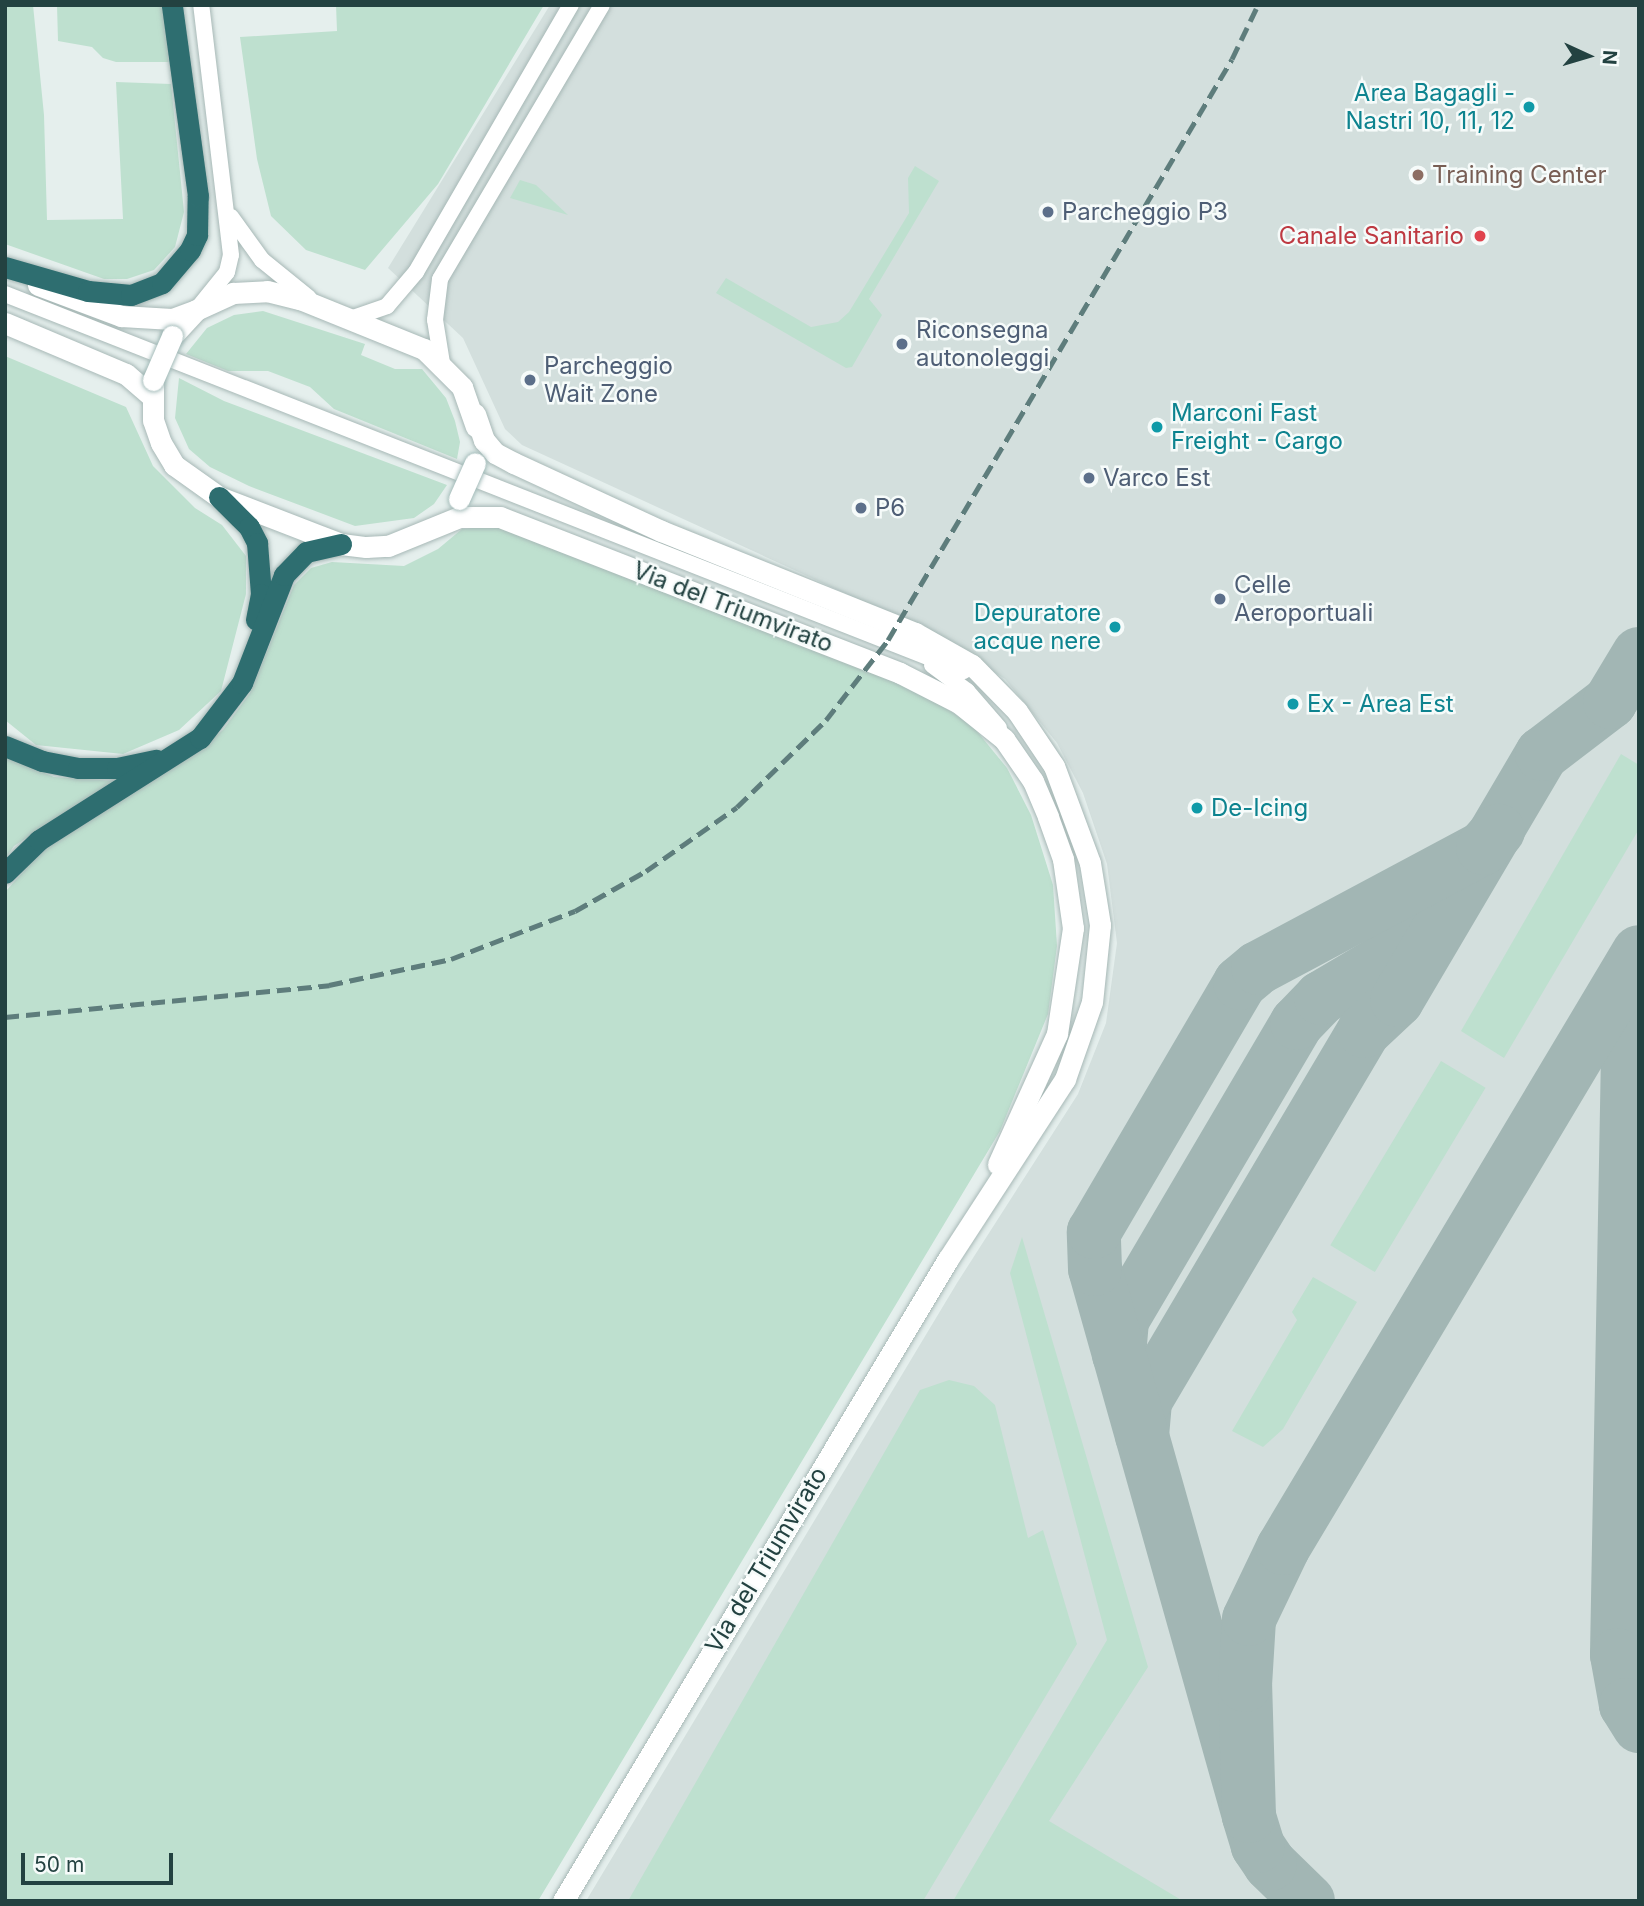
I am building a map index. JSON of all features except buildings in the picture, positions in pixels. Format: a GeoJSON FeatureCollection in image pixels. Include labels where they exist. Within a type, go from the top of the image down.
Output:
{"type":"FeatureCollection","features":[{"type":"Feature","properties":{"kind":"highway"},"geometry":{"type":"LineString","coordinates":[[5,269],[88,291],[131,295],[162,283],[191,250],[197,235],[198,196],[172,5]]}},
{"type":"Feature","properties":{"kind":"highway"},"geometry":{"type":"LineString","coordinates":[[219,497],[249,527],[261,564],[261,594],[247,668]]}},
{"type":"Feature","properties":{"kind":"highway"},"geometry":{"type":"LineString","coordinates":[[5,873],[39,840],[172,757],[214,724],[247,668],[284,575],[306,552],[341,544]]}},
{"type":"Feature","properties":{"kind":"highway"},"geometry":{"type":"LineString","coordinates":[[5,746],[42,761],[78,768],[117,768],[172,757]]}},
{"type":"Feature","properties":{"kind":"street"},"geometry":{"type":"LineString","coordinates":[[197,310],[229,264],[232,245],[223,203],[201,5]]}},
{"type":"Feature","properties":{"kind":"street"},"geometry":{"type":"LineString","coordinates":[[350,319],[387,306],[416,272],[571,5]]}},
{"type":"Feature","properties":{"kind":"street","name":"Via del Triumvirato"},"geometry":{"type":"LineString","coordinates":[[442,363],[435,320],[440,279],[602,5]]}},
{"type":"Feature","properties":{"kind":"street"},"geometry":{"type":"LineString","coordinates":[[223,203],[262,260],[324,308]]}},
{"type":"Feature","properties":{"kind":"street","name":"Via del Triumvirato"},"geometry":{"type":"LineString","coordinates":[[5,269],[121,316],[172,319],[224,296],[251,290],[267,290],[324,308],[424,349],[442,363],[462,387],[484,440],[495,453],[661,531],[942,646],[971,665],[1006,699],[1054,766],[1080,832],[1096,891],[1098,967],[1081,1043],[1065,1079],[971,1221],[563,1901]]}},
{"type":"Feature","properties":{"kind":"street","name":"Via del Triumvirato"},"geometry":{"type":"LineString","coordinates":[[5,294],[955,667],[1006,699]]}},
{"type":"Feature","properties":{"kind":"street","name":"Via del Triumvirato"},"geometry":{"type":"LineString","coordinates":[[197,310],[172,336],[152,388],[157,432],[174,465],[219,497],[341,544],[388,546],[430,528],[474,515],[500,517],[900,673],[959,704],[1017,753]]}},
{"type":"Feature","properties":{"kind":"street"},"geometry":{"type":"LineString","coordinates":[[5,323],[126,374],[152,388]]}},
{"type":"Feature","properties":{"kind":"street","name":"Via del Triumvirato"},"geometry":{"type":"LineString","coordinates":[[430,528],[459,499],[475,463],[475,414]]}},
{"type":"Feature","properties":{"kind":"street","name":"Via del Triumvirato"},"geometry":{"type":"LineString","coordinates":[[893,643],[967,691],[1017,753],[1034,781],[1063,859],[1073,928],[1070,966],[1058,1034],[971,1221]]}},
{"type":"Feature","properties":{"kind":"shaded area"},"geometry":{"type":"Polygon","coordinates":[[[550,5],[1639,5],[1639,1901],[586,1901],[957,1283],[1078,1094],[1106,1023],[1117,943],[1107,864],[1083,793],[1057,743],[1005,679],[936,635],[522,445],[505,429],[463,338],[388,268],[550,5]]]}},
{"type":"Feature","properties":{"kind":"green space"},"geometry":{"type":"Polygon","coordinates":[[[5,5],[33,5],[44,115],[47,220],[123,219],[116,82],[171,84],[184,212],[175,247],[154,270],[127,279],[104,279],[5,244],[5,5]]]}},
{"type":"Feature","properties":{"kind":"green space"},"geometry":{"type":"Polygon","coordinates":[[[57,5],[164,5],[169,62],[116,62],[103,58],[92,47],[58,41],[57,5]]]}},
{"type":"Feature","properties":{"kind":"green space"},"geometry":{"type":"Polygon","coordinates":[[[336,5],[544,5],[438,184],[365,270],[306,250],[271,216],[257,159],[240,37],[337,31],[336,5]]]}},
{"type":"Feature","properties":{"kind":"green space"},"geometry":{"type":"Polygon","coordinates":[[[915,166],[939,181],[869,299],[882,315],[852,367],[846,368],[716,293],[726,278],[811,327],[838,322],[849,312],[909,213],[908,178],[915,166]]]}},
{"type":"Feature","properties":{"kind":"green space"},"geometry":{"type":"Polygon","coordinates":[[[520,180],[536,185],[568,215],[510,198],[520,180]]]}},
{"type":"Feature","properties":{"kind":"green space"},"geometry":{"type":"Polygon","coordinates":[[[263,311],[365,344],[361,355],[395,369],[422,369],[446,398],[455,421],[460,442],[457,459],[334,409],[310,387],[268,371],[228,371],[186,354],[207,328],[234,315],[263,311]]]}},
{"type":"Feature","properties":{"kind":"green space"},"geometry":{"type":"Polygon","coordinates":[[[5,356],[126,407],[153,466],[195,508],[222,525],[246,556],[246,594],[221,691],[179,730],[123,754],[36,745],[5,720],[5,356]]]}},
{"type":"Feature","properties":{"kind":"green space"},"geometry":{"type":"Polygon","coordinates":[[[179,378],[224,401],[447,485],[434,504],[414,518],[355,526],[249,486],[210,467],[189,449],[175,418],[179,378]]]}},
{"type":"Feature","properties":{"kind":"green space"},"geometry":{"type":"Polygon","coordinates":[[[502,525],[921,693],[971,724],[1007,768],[1031,815],[1053,885],[1057,946],[1048,1014],[1000,1131],[538,1901],[5,1901],[5,892],[39,854],[75,824],[180,763],[223,730],[250,693],[294,585],[311,568],[332,562],[404,566],[438,549],[462,529],[502,525]]]}},
{"type":"Feature","properties":{"kind":"green space"},"geometry":{"type":"Polygon","coordinates":[[[1621,754],[1639,765],[1639,829],[1504,1058],[1461,1031],[1621,754]]]}},
{"type":"Feature","properties":{"kind":"green space"},"geometry":{"type":"Polygon","coordinates":[[[5,756],[54,777],[115,781],[14,846],[5,859],[5,756]]]}},
{"type":"Feature","properties":{"kind":"green space"},"geometry":{"type":"Polygon","coordinates":[[[1441,1061],[1486,1088],[1375,1272],[1330,1245],[1441,1061]]]}},
{"type":"Feature","properties":{"kind":"green space"},"geometry":{"type":"Polygon","coordinates":[[[1022,1237],[1148,1667],[1049,1821],[1183,1901],[953,1901],[1107,1640],[1010,1273],[1022,1237]]]}},
{"type":"Feature","properties":{"kind":"green space"},"geometry":{"type":"Polygon","coordinates":[[[1313,1277],[1357,1302],[1283,1429],[1263,1447],[1232,1431],[1297,1320],[1292,1312],[1313,1277]]]}},
{"type":"Feature","properties":{"kind":"green space"},"geometry":{"type":"Polygon","coordinates":[[[949,1380],[974,1386],[995,1405],[1028,1538],[1043,1530],[1077,1644],[923,1901],[628,1901],[920,1390],[949,1380]]]}},
{"type":"Feature","properties":{"kind":"taxiway"},"geometry":{"type":"LineString","coordinates":[[1142,1436],[1145,1401],[1364,1031],[1397,1000],[1542,754],[1610,702],[1639,654]]}},
{"type":"Feature","properties":{"kind":"taxiway"},"geometry":{"type":"LineString","coordinates":[[1249,1816],[1095,1269],[1094,1232],[1240,983],[1258,968],[1483,848],[1498,831]]}},
{"type":"Feature","properties":{"kind":"taxiway"},"geometry":{"type":"LineString","coordinates":[[1119,1355],[1122,1320],[1297,1023],[1321,998],[1436,930]]}},
{"type":"Feature","properties":{"kind":"taxiway"},"geometry":{"type":"LineString","coordinates":[[1308,1901],[1270,1864],[1258,1846],[1249,1816],[1245,1685],[1249,1619],[1283,1548],[1639,952]]}},
{"type":"Feature","properties":{"kind":"taxiway"},"geometry":{"type":"LineString","coordinates":[[1635,970],[1629,999],[1617,1655],[1626,1705],[1639,1726]]}},
{"type":"Feature","properties":{"kind":"railway"},"geometry":{"type":"LineString","coordinates":[[5,1017],[329,985],[451,959],[575,911],[646,871],[737,807],[826,720],[888,640],[1232,59],[1258,5]]}},
{"type":"Feature","properties":{"kind":"place","name":"Area Bagagli - Nastri 10, 11, 12"},"geometry":{"type":"Point","coordinates":[1529,107]}},
{"type":"Feature","properties":{"kind":"place","name":"Training Center"},"geometry":{"type":"Point","coordinates":[1418,175]}},
{"type":"Feature","properties":{"kind":"place","name":"Parcheggio P3"},"geometry":{"type":"Point","coordinates":[1048,212]}},
{"type":"Feature","properties":{"kind":"place","name":"Canale Sanitario"},"geometry":{"type":"Point","coordinates":[1480,236]}},
{"type":"Feature","properties":{"kind":"place","name":"Riconsegna autonoleggi"},"geometry":{"type":"Point","coordinates":[902,344]}},
{"type":"Feature","properties":{"kind":"place","name":"Parcheggio Wait Zone"},"geometry":{"type":"Point","coordinates":[530,380]}},
{"type":"Feature","properties":{"kind":"place","name":"Marconi Fast Freight - Cargo"},"geometry":{"type":"Point","coordinates":[1157,427]}},
{"type":"Feature","properties":{"kind":"place","name":"Varco Est"},"geometry":{"type":"Point","coordinates":[1089,478]}},
{"type":"Feature","properties":{"kind":"place","name":"P6"},"geometry":{"type":"Point","coordinates":[861,508]}},
{"type":"Feature","properties":{"kind":"place","name":"Celle Aeroportuali"},"geometry":{"type":"Point","coordinates":[1220,599]}},
{"type":"Feature","properties":{"kind":"place","name":"Depuratore acque nere"},"geometry":{"type":"Point","coordinates":[1115,627]}},
{"type":"Feature","properties":{"kind":"place","name":"Ex - Area Est"},"geometry":{"type":"Point","coordinates":[1293,704]}},
{"type":"Feature","properties":{"kind":"place","name":"De-Icing"},"geometry":{"type":"Point","coordinates":[1197,808]}}]}
